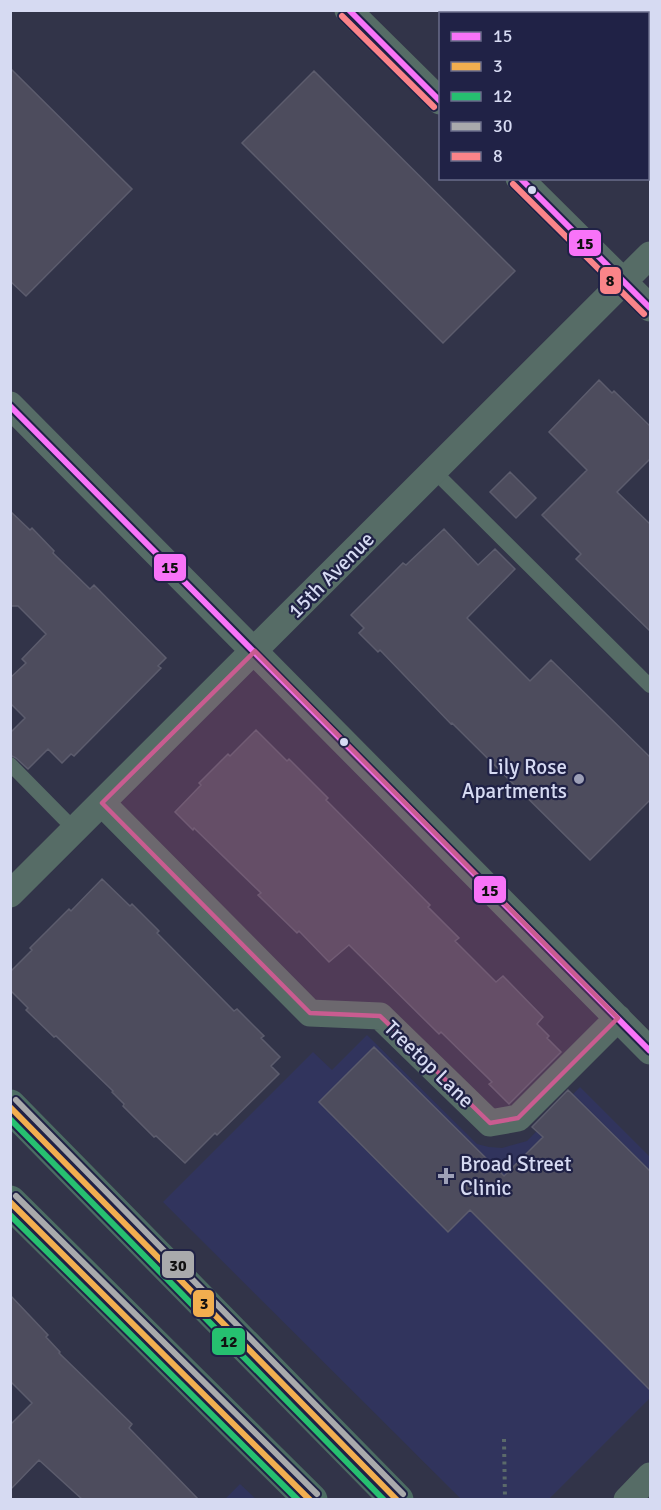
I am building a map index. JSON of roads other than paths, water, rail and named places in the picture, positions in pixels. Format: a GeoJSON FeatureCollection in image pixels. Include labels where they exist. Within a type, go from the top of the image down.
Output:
{"type":"FeatureCollection","features":[{"type":"Feature","properties":{"kind":"main road"},"geometry":{"type":"LineString","coordinates":[[10,1106],[397,1500]]}},
{"type":"Feature","properties":{"kind":"main road"},"geometry":{"type":"LineString","coordinates":[[10,1202],[311,1500]]}},
{"type":"Feature","properties":{"kind":"street"},"geometry":{"type":"LineString","coordinates":[[348,10],[439,99]]}},
{"type":"Feature","properties":{"kind":"street"},"geometry":{"type":"LineString","coordinates":[[521,180],[651,308]]}},
{"type":"Feature","properties":{"kind":"street","name":"15th Avenue"},"geometry":{"type":"LineString","coordinates":[[10,894],[651,255]]}},
{"type":"Feature","properties":{"kind":"street"},"geometry":{"type":"LineString","coordinates":[[10,405],[651,1051]]}},
{"type":"Feature","properties":{"kind":"street","name":"Treetop Lane"},"geometry":{"type":"LineString","coordinates":[[102,802],[310,1013],[380,1016],[490,1123],[518,1118],[618,1018]]}},
{"type":"Feature","properties":{"kind":"street"},"geometry":{"type":"LineString","coordinates":[[627,1500],[651,1476]]}},
{"type":"Feature","properties":{"kind":"lane"},"geometry":{"type":"LineString","coordinates":[[435,471],[651,686]]}},
{"type":"Feature","properties":{"kind":"lane"},"geometry":{"type":"LineString","coordinates":[[10,764],[75,830]]}},
{"type":"Feature","properties":{"kind":"place","name":"Lily Rose Apartments"},"geometry":{"type":"Point","coordinates":[579,779]}},
{"type":"Feature","properties":{"kind":"place","name":"Broad Street Clinic"},"geometry":{"type":"Point","coordinates":[446,1176]}}]}
